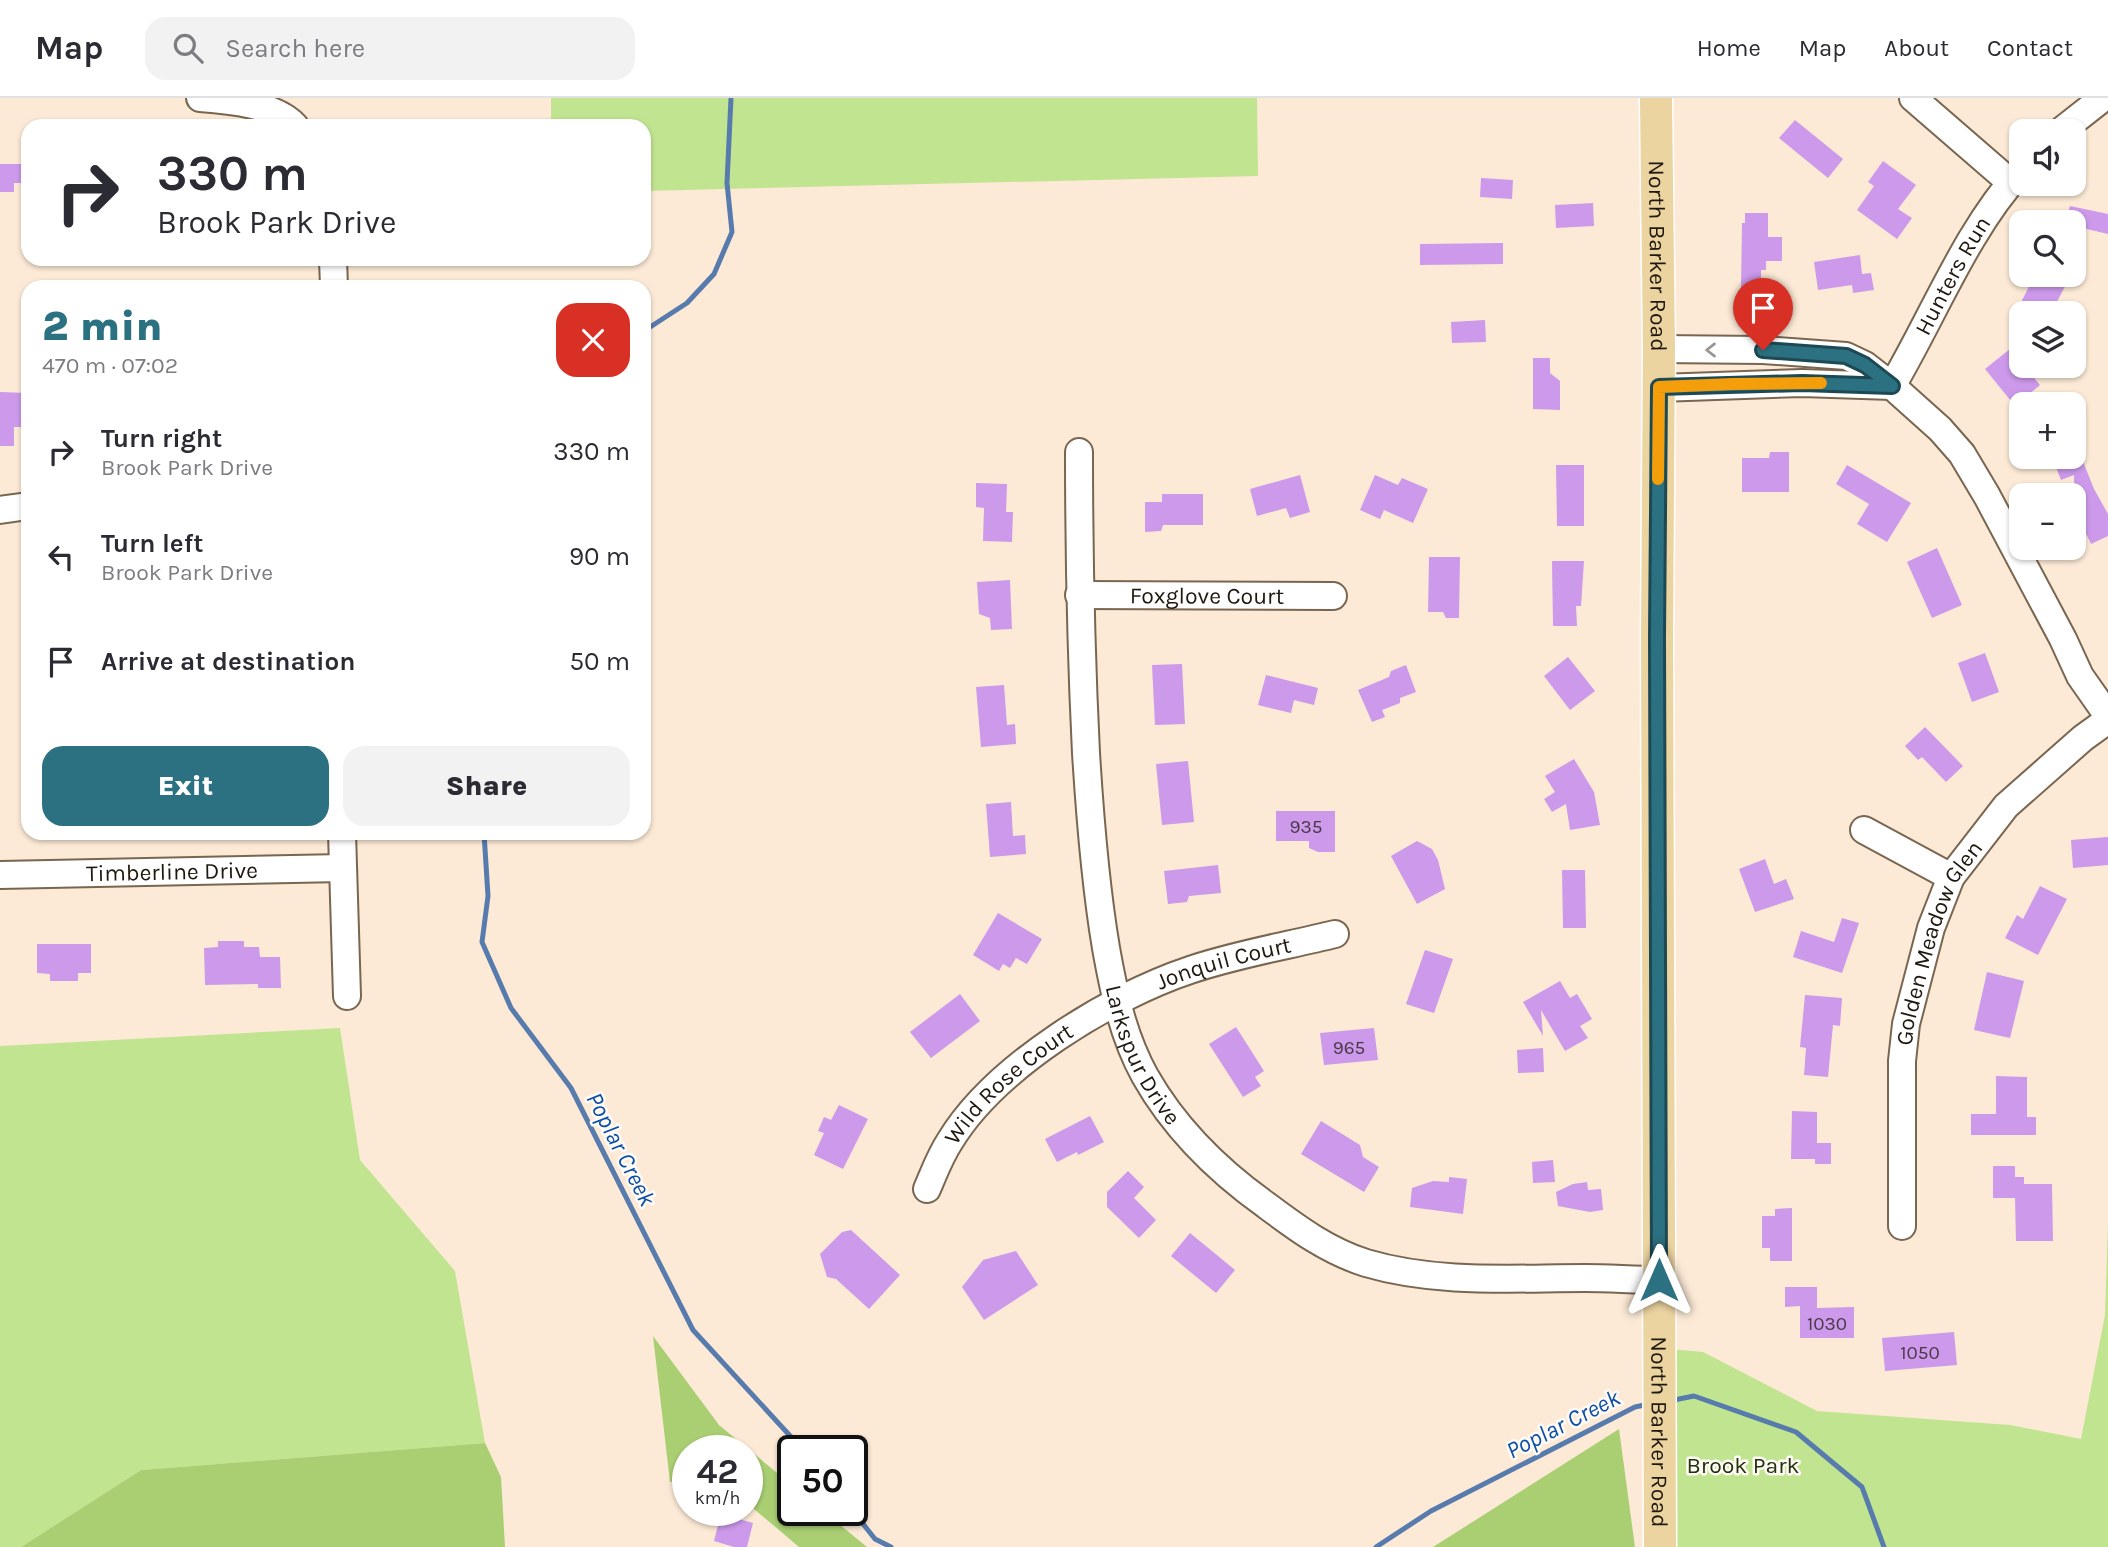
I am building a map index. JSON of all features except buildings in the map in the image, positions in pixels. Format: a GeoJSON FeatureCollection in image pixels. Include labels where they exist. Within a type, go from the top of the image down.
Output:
{"type":"FeatureCollection","features":[{"type":"Feature","properties":{"kind":"main road","name":"North Barker Road"},"geometry":{"type":"LineString","coordinates":[[1656,98],[1660,349],[1657,638],[1660,1547]]}},
{"type":"Feature","properties":{"kind":"street"},"geometry":{"type":"LineString","coordinates":[[200,98],[258,107],[287,119]]}},
{"type":"Feature","properties":{"kind":"street"},"geometry":{"type":"LineString","coordinates":[[1913,98],[2009,171]]}},
{"type":"Feature","properties":{"kind":"street"},"geometry":{"type":"LineString","coordinates":[[2076,119],[2103,98]]}},
{"type":"Feature","properties":{"kind":"street","name":"Hunters Run"},"geometry":{"type":"LineString","coordinates":[[1892,386],[1972,241],[2009,186]]}},
{"type":"Feature","properties":{"kind":"street"},"geometry":{"type":"LineString","coordinates":[[1660,349],[1763,350],[1846,356],[1865,365],[1892,386],[1940,429],[1962,454],[2063,639],[2080,676],[2108,718]]}},
{"type":"Feature","properties":{"kind":"street"},"geometry":{"type":"LineString","coordinates":[[1659,387],[1802,383],[1892,386]]}},
{"type":"Feature","properties":{"kind":"street","name":"Larkspur Drive"},"geometry":{"type":"LineString","coordinates":[[1079,452],[1082,708],[1096,888],[1116,1003],[1125,1031],[1144,1073],[1169,1114],[1205,1156],[1245,1190],[1314,1241],[1364,1262],[1399,1272],[1441,1278],[1659,1280]]}},
{"type":"Feature","properties":{"kind":"street"},"geometry":{"type":"LineString","coordinates":[[0,509],[21,507]]}},
{"type":"Feature","properties":{"kind":"street","name":"Foxglove Court"},"geometry":{"type":"LineString","coordinates":[[1079,596],[1333,596]]}},
{"type":"Feature","properties":{"kind":"street","name":"Golden Meadow Glen"},"geometry":{"type":"LineString","coordinates":[[1902,1226],[1902,1062],[1906,1024],[1931,928],[1951,877],[2006,806],[2108,718]]}},
{"type":"Feature","properties":{"kind":"street"},"geometry":{"type":"LineString","coordinates":[[1864,830],[1951,877]]}},
{"type":"Feature","properties":{"kind":"street"},"geometry":{"type":"LineString","coordinates":[[342,840],[346,996]]}},
{"type":"Feature","properties":{"kind":"street","name":"Timberline Drive"},"geometry":{"type":"LineString","coordinates":[[0,875],[342,868]]}},
{"type":"Feature","properties":{"kind":"street","name":"Jonquil Court"},"geometry":{"type":"LineString","coordinates":[[1116,1003],[1189,970],[1335,934]]}},
{"type":"Feature","properties":{"kind":"street","name":"Wild Rose Court"},"geometry":{"type":"LineString","coordinates":[[927,1189],[950,1141],[975,1108],[1014,1068],[1063,1034],[1116,1003]]}},
{"type":"Feature","properties":{"kind":"green space"},"geometry":{"type":"Polygon","coordinates":[[[551,98],[1257,98],[1258,176],[651,191],[651,119],[551,119],[551,98]]]}},
{"type":"Feature","properties":{"kind":"green space"},"geometry":{"type":"Polygon","coordinates":[[[340,1028],[360,1160],[455,1271],[485,1443],[141,1470],[21,1547],[0,1547],[0,1046],[340,1028]]]}},
{"type":"Feature","properties":{"kind":"green space","name":"Brook Park"},"geometry":{"type":"Polygon","coordinates":[[[2108,1224],[2108,1547],[1660,1547],[1660,1348],[1703,1352],[1817,1411],[2010,1425],[2081,1439],[2105,1315],[2108,1224]]]}},
{"type":"Feature","properties":{"kind":"green space"},"geometry":{"type":"Polygon","coordinates":[[[653,1336],[719,1425],[731,1435],[672,1435],[670,1482],[653,1336]]]}},
{"type":"Feature","properties":{"kind":"green space"},"geometry":{"type":"Polygon","coordinates":[[[1619,1429],[1635,1547],[1433,1547],[1619,1429]]]}},
{"type":"Feature","properties":{"kind":"green space"},"geometry":{"type":"Polygon","coordinates":[[[485,1443],[501,1477],[505,1547],[21,1547],[141,1470],[485,1443]]]}},
{"type":"Feature","properties":{"kind":"green space"},"geometry":{"type":"Polygon","coordinates":[[[763,1461],[777,1473],[777,1526],[841,1526],[867,1547],[799,1547],[763,1517],[763,1461]]]}},
{"type":"Feature","properties":{"kind":"waterway","name":"Poplar Creek"},"geometry":{"type":"LineString","coordinates":[[651,326],[687,303],[714,274],[732,232],[727,183],[731,98]]}},
{"type":"Feature","properties":{"kind":"waterway","name":"Poplar Creek"},"geometry":{"type":"LineString","coordinates":[[484,840],[488,896],[482,942],[511,1008],[571,1088],[693,1330],[789,1435]]}},
{"type":"Feature","properties":{"kind":"waterway","name":"Poplar Creek"},"geometry":{"type":"LineString","coordinates":[[1669,1401],[1694,1396],[1796,1432],[1862,1487],[1884,1547]]}},
{"type":"Feature","properties":{"kind":"waterway","name":"Poplar Creek"},"geometry":{"type":"LineString","coordinates":[[1376,1547],[1431,1511],[1635,1407],[1649,1404]]}},
{"type":"Feature","properties":{"kind":"waterway","name":"Poplar Creek"},"geometry":{"type":"LineString","coordinates":[[865,1526],[875,1539],[891,1547]]}},
{"type":"Feature","properties":{"kind":"slow traffic"},"geometry":{"type":"LineString","coordinates":[[1658,479],[1659,387],[1821,383]]}},
{"type":"Feature","properties":{"kind":"route"},"geometry":{"type":"LineString","coordinates":[[1659,1280],[1659,387],[1802,383],[1892,386],[1865,365],[1846,356],[1763,350]]}}]}
